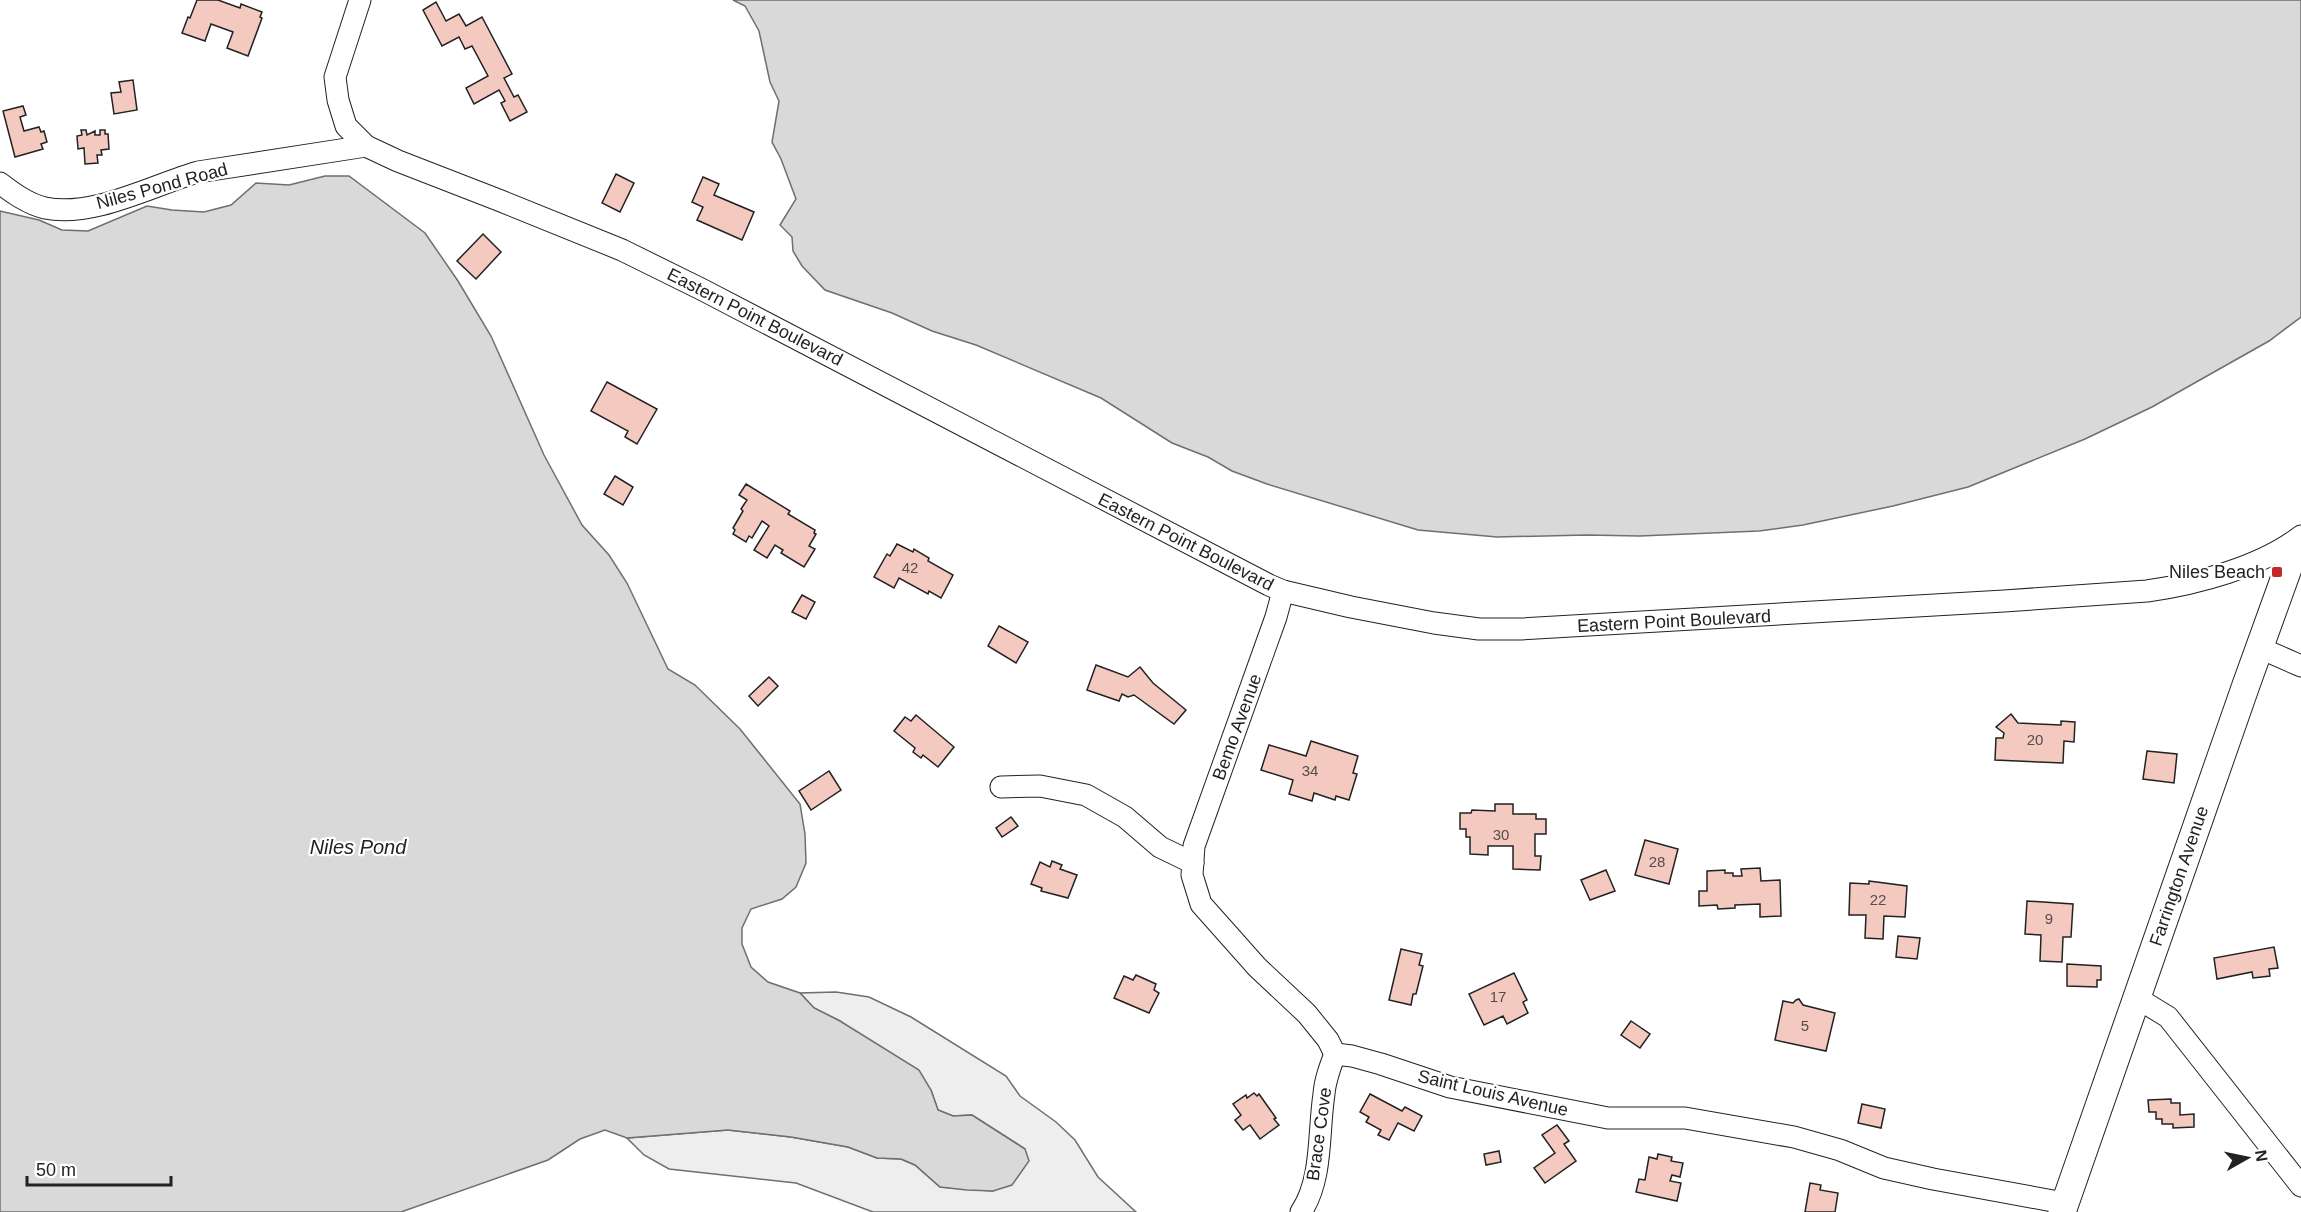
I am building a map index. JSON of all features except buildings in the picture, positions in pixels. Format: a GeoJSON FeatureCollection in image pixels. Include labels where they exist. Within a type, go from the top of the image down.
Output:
{"type":"FeatureCollection","features":[{"type":"Feature","properties":{"kind":"main road","name":"Farrington Avenue"},"geometry":{"type":"LineString","coordinates":[[2063,1207],[2246,684],[2290,563],[2301,542]]}},
{"type":"Feature","properties":{"kind":"street","name":"Eastern Point Boulevard"},"geometry":{"type":"LineString","coordinates":[[360,0],[334,77],[346,126],[366,146],[398,161],[622,250],[703,290],[1193,547],[1283,591],[1434,623],[1479,629],[1576,627],[2004,602],[2147,591],[2197,581],[2251,563],[2289,545],[2301,536]]}},
{"type":"Feature","properties":{"kind":"street","name":"Niles Pond Road"},"geometry":{"type":"LineString","coordinates":[[0,183],[22,199],[45,208],[72,208],[138,194],[173,179],[198,172],[366,146]]}},
{"type":"Feature","properties":{"kind":"street","name":"Bemo Avenue"},"geometry":{"type":"LineString","coordinates":[[1193,863],[1194,846],[1276,617],[1283,591]]}},
{"type":"Feature","properties":{"kind":"street"},"geometry":{"type":"LineString","coordinates":[[2260,648],[2301,666]]}},
{"type":"Feature","properties":{"kind":"street"},"geometry":{"type":"LineString","coordinates":[[1001,788],[1040,786],[1086,795],[1125,817],[1160,847],[1193,863],[1192,875],[1201,904],[1257,966],[1307,1014],[1328,1040],[1335,1054]]}},
{"type":"Feature","properties":{"kind":"street"},"geometry":{"type":"LineString","coordinates":[[2137,998],[2159,1010],[2173,1022],[2301,1186]]}},
{"type":"Feature","properties":{"kind":"street","name":"Saint Louis Avenue"},"geometry":{"type":"LineString","coordinates":[[1335,1054],[1381,1064],[1450,1087],[1608,1118],[1685,1118],[1794,1137],[1840,1150],[1884,1168],[2063,1207]]}},
{"type":"Feature","properties":{"kind":"street","name":"Brace Cove"},"geometry":{"type":"LineString","coordinates":[[1300,1212],[1308,1202],[1314,1180],[1324,1093],[1335,1054]]}},
{"type":"Feature","properties":{"kind":"shaded area"},"geometry":{"type":"Polygon","coordinates":[[[836,992],[869,997],[911,1017],[1006,1076],[1020,1096],[1056,1122],[1075,1140],[1098,1177],[1136,1212],[873,1212],[796,1183],[669,1169],[644,1155],[627,1138],[728,1130],[791,1137],[848,1147],[877,1158],[901,1159],[915,1165],[940,1187],[993,1191],[1025,1149],[972,1115],[953,1116],[938,1110],[931,1090],[840,1021],[814,1008],[800,993],[836,992]]]}},
{"type":"Feature","properties":{"kind":"water"},"geometry":{"type":"Polygon","coordinates":[[[733,0],[2301,0],[2301,317],[2269,341],[2152,407],[2085,439],[1968,487],[1893,506],[1803,525],[1759,531],[1640,536],[1497,537],[1418,530],[1267,484],[1232,471],[1208,457],[1172,443],[1101,398],[976,345],[932,331],[892,313],[825,290],[802,266],[793,251],[792,237],[780,225],[796,199],[772,142],[779,101],[770,82],[759,31],[745,6],[733,0]]]}},
{"type":"Feature","properties":{"kind":"water","name":"Niles Pond"},"geometry":{"type":"Polygon","coordinates":[[[325,176],[349,176],[425,233],[458,281],[491,336],[544,455],[582,525],[609,555],[627,583],[668,669],[695,685],[740,729],[800,804],[805,834],[806,863],[796,887],[782,899],[751,909],[742,928],[742,944],[751,967],[768,982],[800,993],[814,1008],[840,1021],[919,1070],[931,1090],[938,1110],[953,1116],[972,1115],[1025,1149],[1029,1161],[1012,1185],[993,1191],[940,1187],[915,1165],[901,1159],[877,1158],[848,1147],[791,1137],[728,1130],[627,1138],[605,1130],[580,1139],[548,1160],[401,1212],[0,1212],[0,211],[39,220],[62,230],[88,231],[147,206],[204,212],[231,205],[256,183],[289,185],[325,176]]]}},
{"type":"Feature","properties":{"kind":"place","name":"Niles Beach"},"geometry":{"type":"Point","coordinates":[2277,572]}}]}
